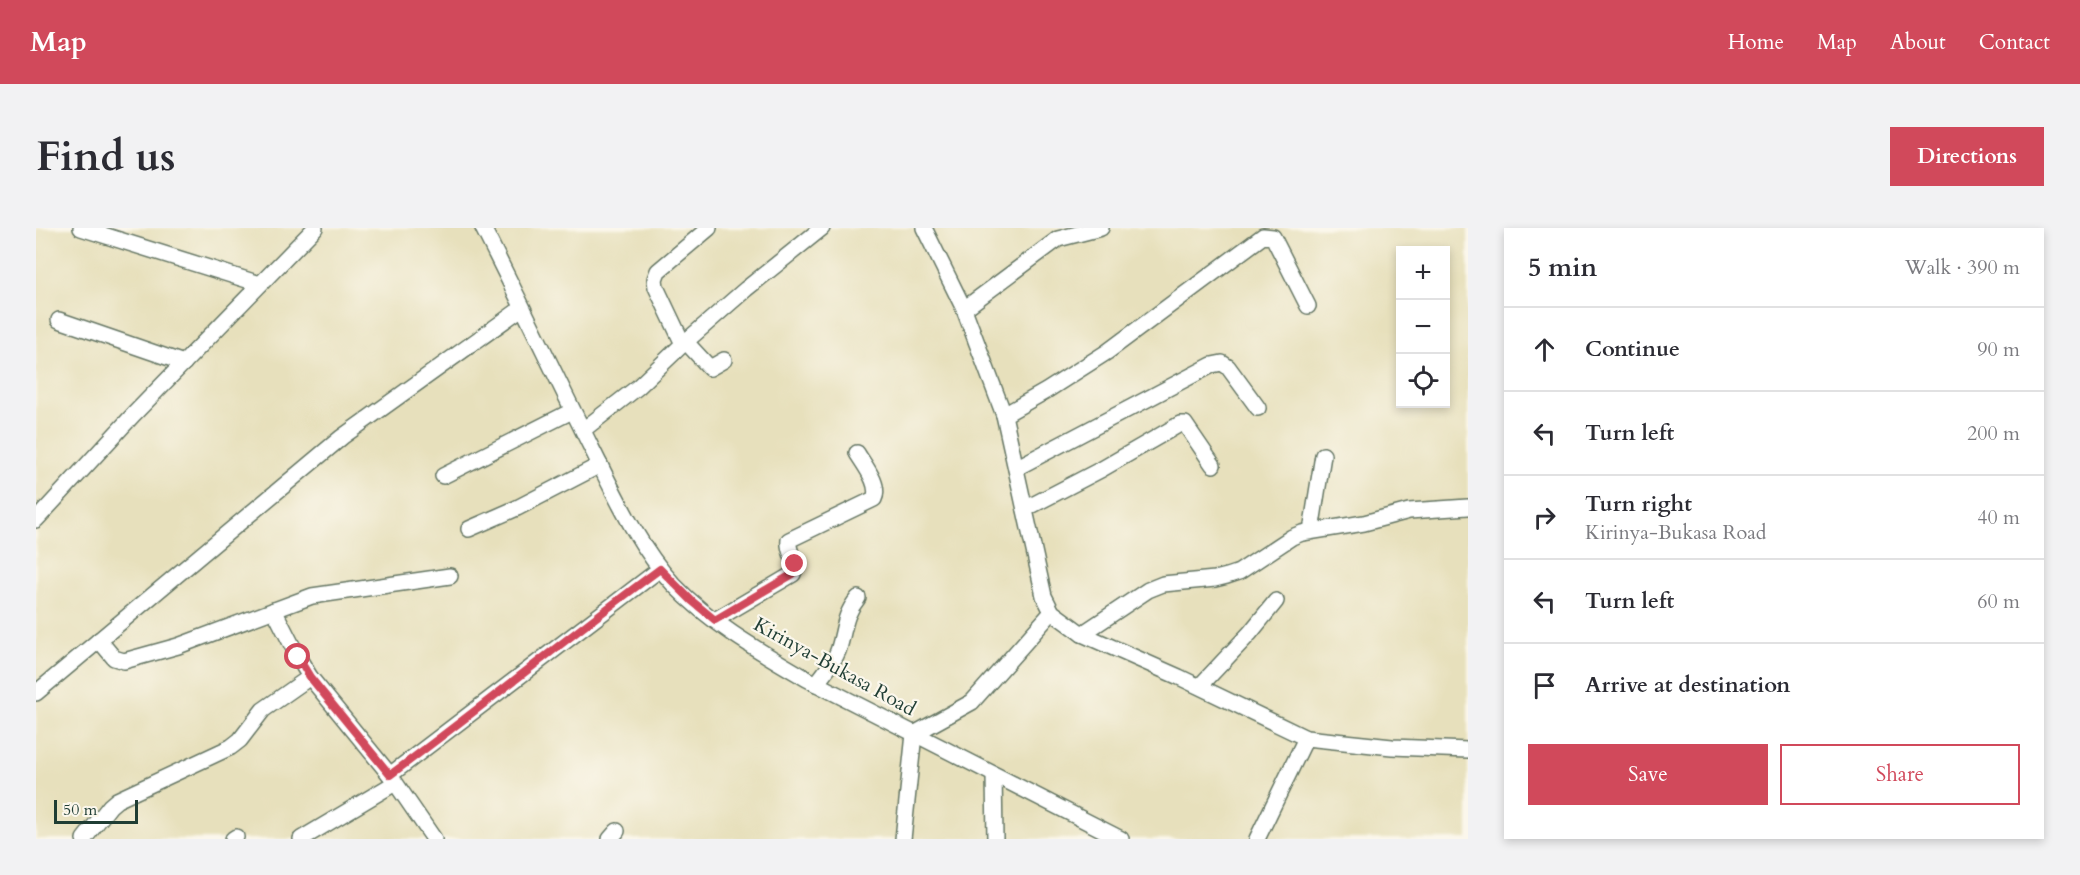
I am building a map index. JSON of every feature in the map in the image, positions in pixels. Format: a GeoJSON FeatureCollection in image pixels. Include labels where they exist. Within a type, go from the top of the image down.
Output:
{"type":"FeatureCollection","features":[{"type":"Feature","properties":{"kind":"street"},"geometry":{"type":"LineString","coordinates":[[81,228],[260,284]]}},
{"type":"Feature","properties":{"kind":"street"},"geometry":{"type":"LineString","coordinates":[[36,520],[134,414],[315,228]]}},
{"type":"Feature","properties":{"kind":"street","name":"Kirinya-Bukasa Road"},"geometry":{"type":"LineString","coordinates":[[483,228],[572,411],[626,514],[660,569],[683,593],[715,620],[816,684],[1121,839]]}},
{"type":"Feature","properties":{"kind":"street"},"geometry":{"type":"LineString","coordinates":[[583,430],[638,387],[746,289],[822,228]]}},
{"type":"Feature","properties":{"kind":"street"},"geometry":{"type":"LineString","coordinates":[[924,228],[964,309],[1004,415],[1044,596],[1052,612],[1082,634],[1306,738],[1392,747],[1468,750]]}},
{"type":"Feature","properties":{"kind":"street"},"geometry":{"type":"LineString","coordinates":[[964,309],[1058,239],[1101,228]]}},
{"type":"Feature","properties":{"kind":"street"},"geometry":{"type":"LineString","coordinates":[[703,230],[658,271],[655,279],[656,287],[684,343],[710,368],[724,360]]}},
{"type":"Feature","properties":{"kind":"street"},"geometry":{"type":"LineString","coordinates":[[1004,415],[1107,352],[1263,236],[1273,237],[1308,306]]}},
{"type":"Feature","properties":{"kind":"street"},"geometry":{"type":"LineString","coordinates":[[36,693],[342,437],[522,308]]}},
{"type":"Feature","properties":{"kind":"street"},"geometry":{"type":"LineString","coordinates":[[58,320],[184,363]]}},
{"type":"Feature","properties":{"kind":"street"},"geometry":{"type":"LineString","coordinates":[[1016,468],[1212,365],[1222,363],[1228,367],[1258,408]]}},
{"type":"Feature","properties":{"kind":"street"},"geometry":{"type":"LineString","coordinates":[[443,476],[572,411]]}},
{"type":"Feature","properties":{"kind":"street"},"geometry":{"type":"LineString","coordinates":[[1025,509],[1102,469],[1180,424],[1185,424],[1213,465]]}},
{"type":"Feature","properties":{"kind":"street"},"geometry":{"type":"LineString","coordinates":[[715,620],[793,574],[795,564],[788,546],[789,540],[874,499],[876,487],[858,453]]}},
{"type":"Feature","properties":{"kind":"street"},"geometry":{"type":"LineString","coordinates":[[1311,531],[1323,455]]}},
{"type":"Feature","properties":{"kind":"street"},"geometry":{"type":"LineString","coordinates":[[469,529],[517,508],[600,465]]}},
{"type":"Feature","properties":{"kind":"street"},"geometry":{"type":"LineString","coordinates":[[1082,634],[1148,590],[1163,584],[1215,579],[1239,572],[1292,537],[1311,531],[1364,523],[1409,511],[1468,507]]}},
{"type":"Feature","properties":{"kind":"street"},"geometry":{"type":"LineString","coordinates":[[302,839],[393,779],[660,569]]}},
{"type":"Feature","properties":{"kind":"street"},"geometry":{"type":"LineString","coordinates":[[99,640],[114,658],[124,661],[177,646],[312,596],[450,576]]}},
{"type":"Feature","properties":{"kind":"street"},"geometry":{"type":"LineString","coordinates":[[816,684],[832,662],[843,635],[849,609],[858,598]]}},
{"type":"Feature","properties":{"kind":"street"},"geometry":{"type":"LineString","coordinates":[[1200,687],[1276,601]]}},
{"type":"Feature","properties":{"kind":"street"},"geometry":{"type":"LineString","coordinates":[[274,610],[310,677],[393,779],[434,839]]}},
{"type":"Feature","properties":{"kind":"street"},"geometry":{"type":"LineString","coordinates":[[903,839],[914,735],[972,702],[1052,612]]}},
{"type":"Feature","properties":{"kind":"street"},"geometry":{"type":"LineString","coordinates":[[84,839],[117,800],[231,747],[240,740],[263,710],[310,677]]}},
{"type":"Feature","properties":{"kind":"street"},"geometry":{"type":"LineString","coordinates":[[1257,839],[1306,738]]}},
{"type":"Feature","properties":{"kind":"street"},"geometry":{"type":"LineString","coordinates":[[994,775],[995,839]]}},
{"type":"Feature","properties":{"kind":"route"},"geometry":{"type":"LineString","coordinates":[[298,657],[310,677],[390,775],[471,716],[660,569],[674,585],[715,620],[793,574],[795,564]]}}]}
